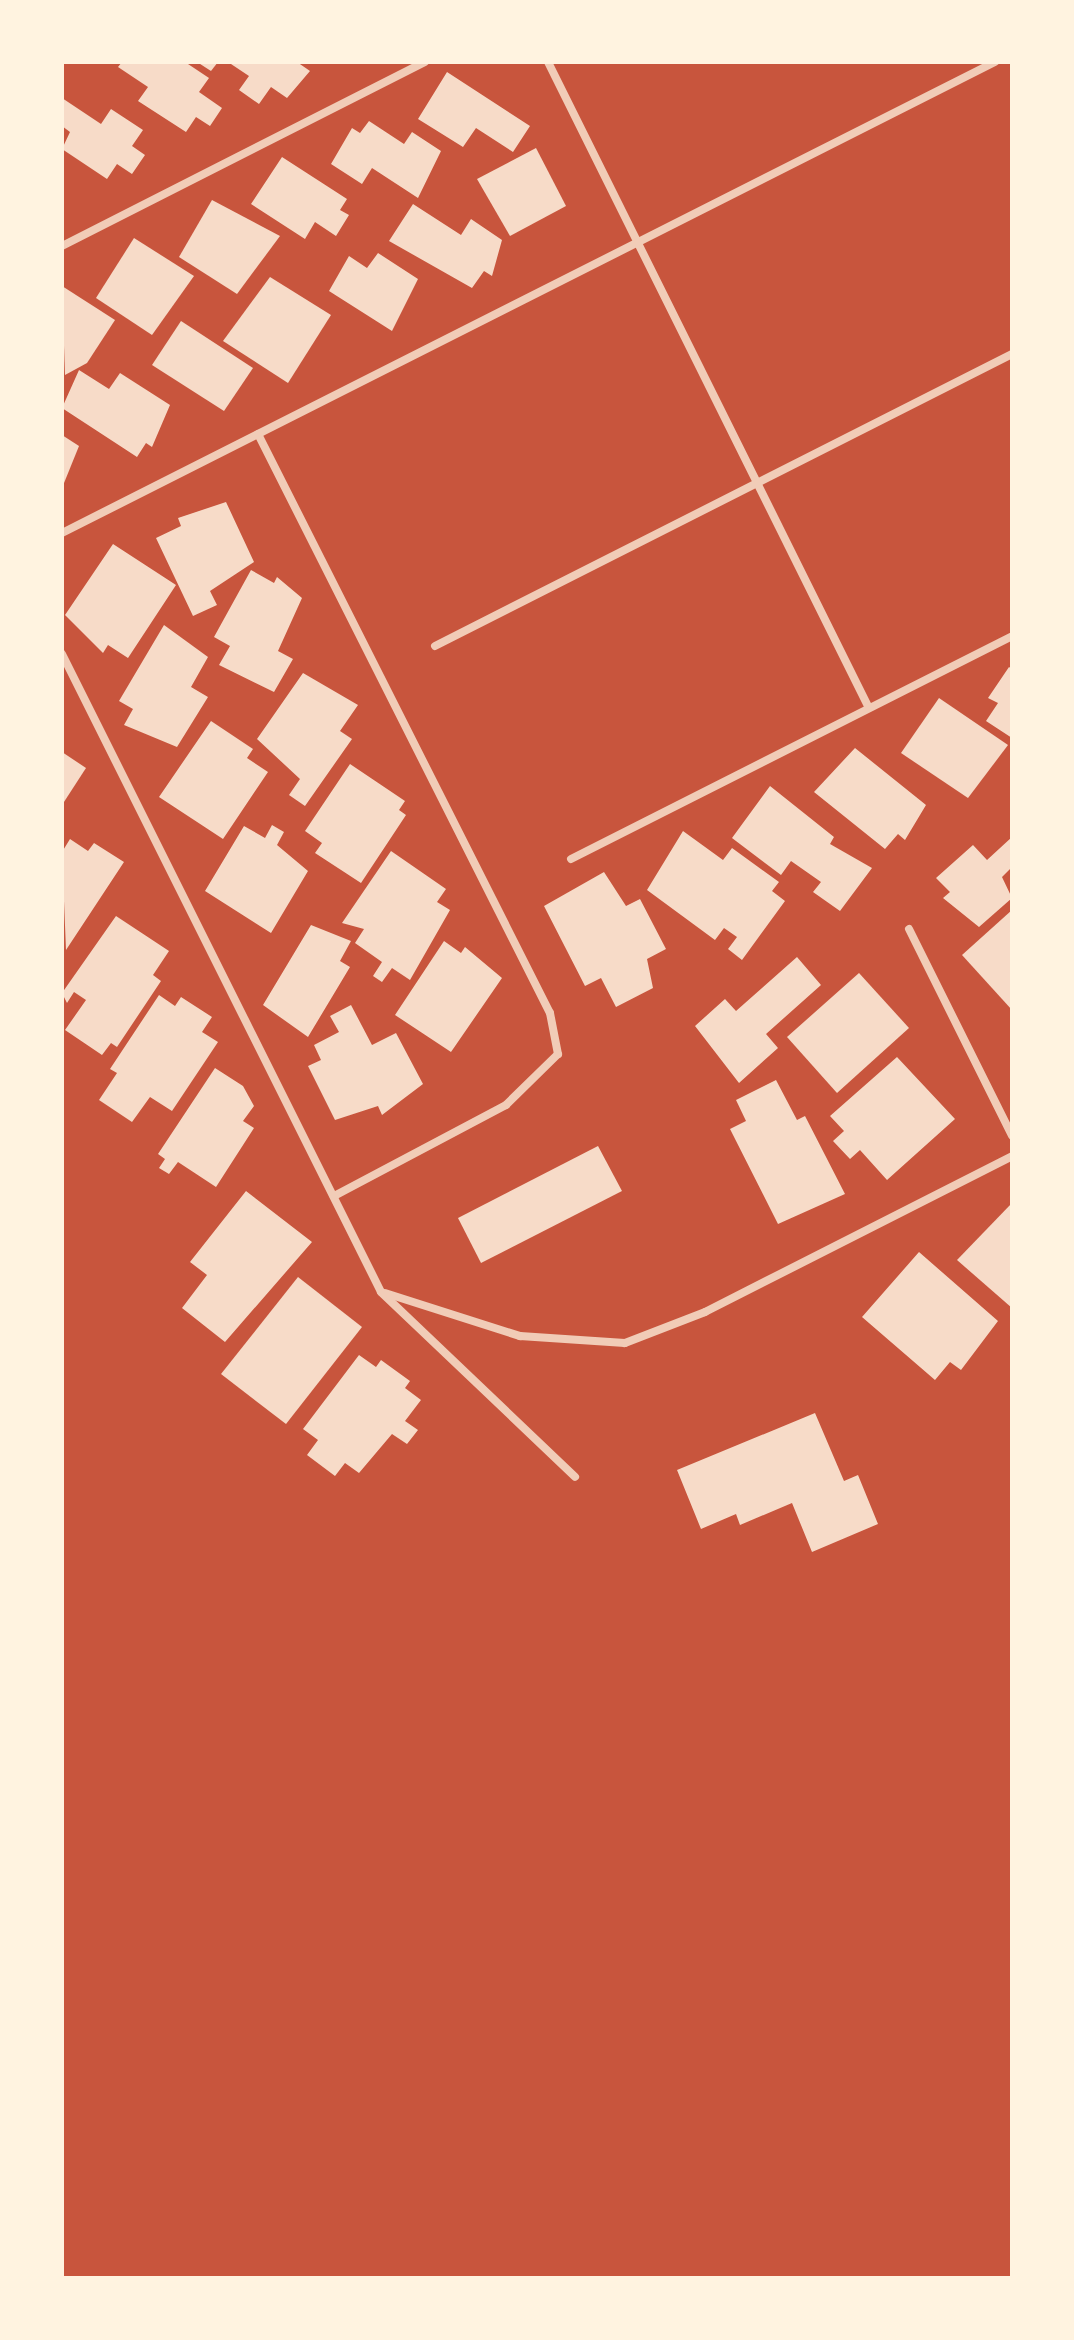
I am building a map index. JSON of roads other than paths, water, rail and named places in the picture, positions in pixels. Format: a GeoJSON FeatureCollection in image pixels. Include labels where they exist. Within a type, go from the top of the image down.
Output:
{"type":"FeatureCollection","features":[{"type":"Feature","properties":{"kind":"street"},"geometry":{"type":"LineString","coordinates":[[62,246],[425,62]]}},
{"type":"Feature","properties":{"kind":"street"},"geometry":{"type":"LineString","coordinates":[[548,62],[869,708]]}},
{"type":"Feature","properties":{"kind":"street"},"geometry":{"type":"LineString","coordinates":[[62,533],[995,62]]}},
{"type":"Feature","properties":{"kind":"street"},"geometry":{"type":"LineString","coordinates":[[435,646],[1012,354]]}},
{"type":"Feature","properties":{"kind":"street"},"geometry":{"type":"LineString","coordinates":[[258,434],[550,1013],[558,1054],[506,1105],[334,1196]]}},
{"type":"Feature","properties":{"kind":"street"},"geometry":{"type":"LineString","coordinates":[[571,859],[1012,636]]}},
{"type":"Feature","properties":{"kind":"street"},"geometry":{"type":"LineString","coordinates":[[62,654],[381,1292],[575,1477]]}},
{"type":"Feature","properties":{"kind":"street"},"geometry":{"type":"LineString","coordinates":[[909,929],[1012,1136]]}},
{"type":"Feature","properties":{"kind":"street"},"geometry":{"type":"LineString","coordinates":[[381,1292],[520,1336],[625,1343],[705,1312],[1012,1156]]}}]}
